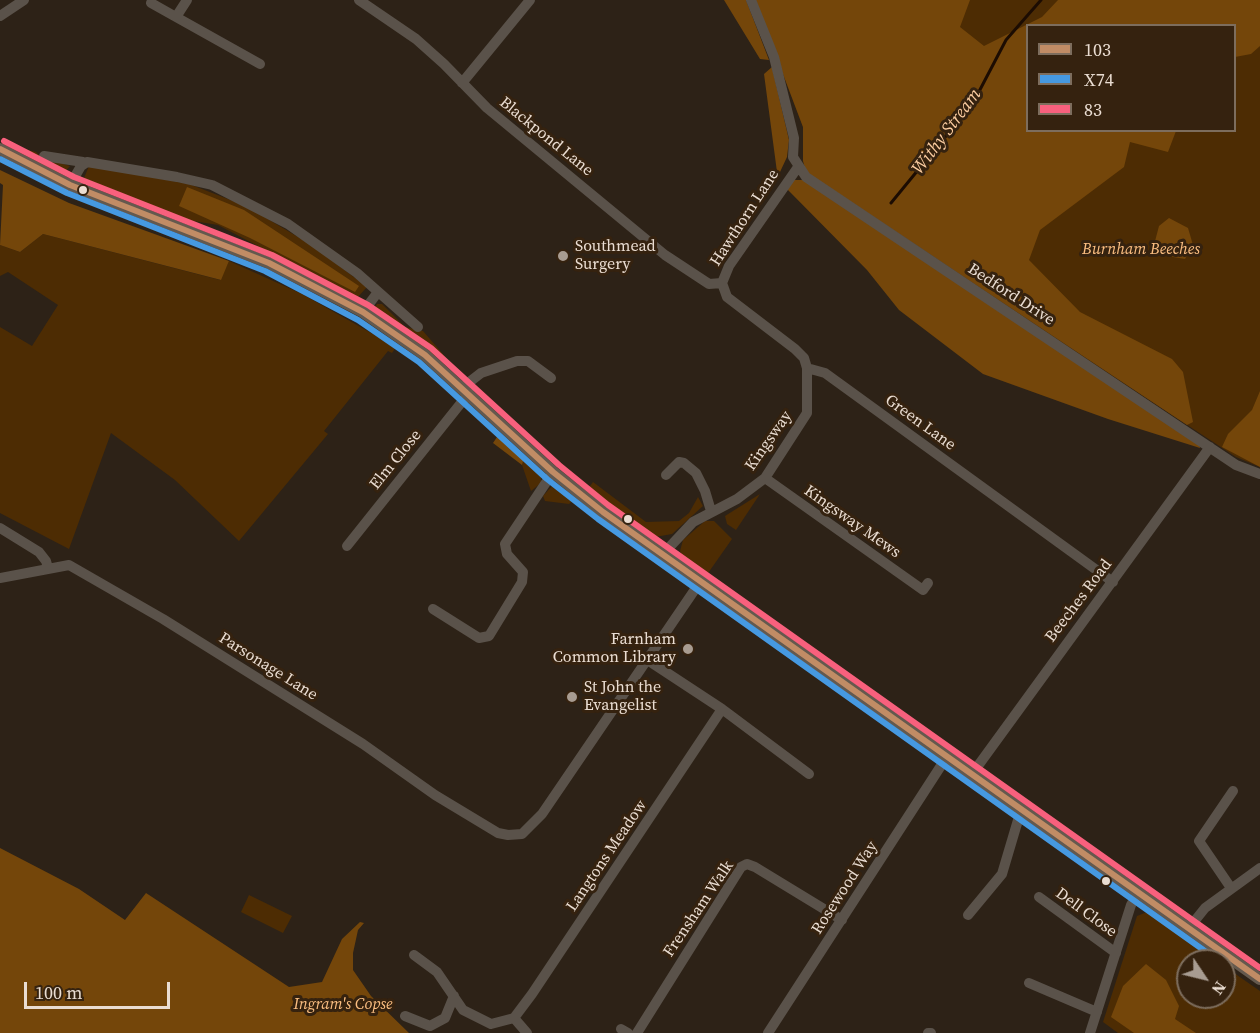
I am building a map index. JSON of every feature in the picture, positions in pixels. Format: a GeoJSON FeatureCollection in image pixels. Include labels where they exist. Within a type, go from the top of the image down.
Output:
{"type":"FeatureCollection","features":[{"type":"Feature","properties":{"kind":"main road"},"geometry":{"type":"LineString","coordinates":[[0,149],[70,185],[269,263],[363,312],[425,355],[466,390],[553,472],[603,512],[1260,980]]}},
{"type":"Feature","properties":{"kind":"street"},"geometry":{"type":"LineString","coordinates":[[0,16],[24,0]]}},
{"type":"Feature","properties":{"kind":"street"},"geometry":{"type":"LineString","coordinates":[[176,17],[187,0]]}},
{"type":"Feature","properties":{"kind":"street","name":"Blackpond Lane"},"geometry":{"type":"LineString","coordinates":[[359,0],[416,39],[541,154],[665,255],[709,284],[722,284]]}},
{"type":"Feature","properties":{"kind":"street"},"geometry":{"type":"LineString","coordinates":[[462,83],[530,0]]}},
{"type":"Feature","properties":{"kind":"street","name":"Hawthorn Lane"},"geometry":{"type":"LineString","coordinates":[[722,284],[729,266],[798,167],[793,157],[794,138],[774,57],[751,0]]}},
{"type":"Feature","properties":{"kind":"street"},"geometry":{"type":"LineString","coordinates":[[151,3],[260,64]]}},
{"type":"Feature","properties":{"kind":"street"},"geometry":{"type":"LineString","coordinates":[[44,156],[114,165],[212,185],[288,224],[357,273],[418,327]]}},
{"type":"Feature","properties":{"kind":"street"},"geometry":{"type":"LineString","coordinates":[[70,185],[83,162]]}},
{"type":"Feature","properties":{"kind":"street","name":"Bedford Drive"},"geometry":{"type":"LineString","coordinates":[[798,167],[806,177],[880,228],[1236,465],[1260,474]]}},
{"type":"Feature","properties":{"kind":"street","name":"Green Lane"},"geometry":{"type":"LineString","coordinates":[[722,284],[727,297],[795,350],[804,358],[807,368],[825,373],[1113,582]]}},
{"type":"Feature","properties":{"kind":"street"},"geometry":{"type":"LineString","coordinates":[[363,312],[378,292]]}},
{"type":"Feature","properties":{"kind":"street","name":"Elm Close"},"geometry":{"type":"LineString","coordinates":[[347,546],[481,373],[517,361],[528,361],[551,378]]}},
{"type":"Feature","properties":{"kind":"street","name":"Kingsway"},"geometry":{"type":"LineString","coordinates":[[663,554],[693,522],[737,499],[765,478],[807,413],[807,368]]}},
{"type":"Feature","properties":{"kind":"street","name":"Beeches Road"},"geometry":{"type":"LineString","coordinates":[[972,774],[1210,447]]}},
{"type":"Feature","properties":{"kind":"street"},"geometry":{"type":"LineString","coordinates":[[666,475],[679,462],[684,463],[696,473],[711,511]]}},
{"type":"Feature","properties":{"kind":"street"},"geometry":{"type":"LineString","coordinates":[[433,609],[479,638],[489,636],[522,582],[523,572],[507,554],[505,544],[553,472]]}},
{"type":"Feature","properties":{"kind":"street","name":"Kingsway Mews"},"geometry":{"type":"LineString","coordinates":[[765,478],[923,591]]}},
{"type":"Feature","properties":{"kind":"street"},"geometry":{"type":"LineString","coordinates":[[0,528],[39,552],[48,567]]}},
{"type":"Feature","properties":{"kind":"street","name":"Parsonage Lane"},"geometry":{"type":"LineString","coordinates":[[0,578],[48,567],[69,565],[135,603],[363,744],[435,795],[498,833],[508,835],[522,834],[542,814],[646,659]]}},
{"type":"Feature","properties":{"kind":"street"},"geometry":{"type":"LineString","coordinates":[[699,582],[646,659],[722,709],[809,774]]}},
{"type":"Feature","properties":{"kind":"street","name":"Langtons Meadow"},"geometry":{"type":"LineString","coordinates":[[514,1018],[722,709]]}},
{"type":"Feature","properties":{"kind":"street","name":"Rosewood Way"},"geometry":{"type":"LineString","coordinates":[[768,1033],[946,758]]}},
{"type":"Feature","properties":{"kind":"street"},"geometry":{"type":"LineString","coordinates":[[1231,888],[1200,841],[1233,791]]}},
{"type":"Feature","properties":{"kind":"street"},"geometry":{"type":"LineString","coordinates":[[968,915],[1002,874],[1021,810]]}},
{"type":"Feature","properties":{"kind":"street","name":"Frensham Walk"},"geometry":{"type":"LineString","coordinates":[[637,1033],[679,973],[741,867],[747,864],[842,920]]}},
{"type":"Feature","properties":{"kind":"street"},"geometry":{"type":"LineString","coordinates":[[1189,928],[1205,908],[1231,888],[1259,871]]}},
{"type":"Feature","properties":{"kind":"street"},"geometry":{"type":"LineString","coordinates":[[1090,1033],[1131,905],[1138,892]]}},
{"type":"Feature","properties":{"kind":"street","name":"Dell Close"},"geometry":{"type":"LineString","coordinates":[[1039,897],[1116,952]]}},
{"type":"Feature","properties":{"kind":"street"},"geometry":{"type":"LineString","coordinates":[[414,955],[437,972],[463,1010],[491,1024],[514,1018],[527,1033]]}},
{"type":"Feature","properties":{"kind":"street"},"geometry":{"type":"LineString","coordinates":[[1029,983],[1097,1012]]}},
{"type":"Feature","properties":{"kind":"street"},"geometry":{"type":"LineString","coordinates":[[405,1016],[430,1026],[445,1018],[454,996]]}},
{"type":"Feature","properties":{"kind":"green space"},"geometry":{"type":"Polygon","coordinates":[[[724,0],[746,0],[769,60],[760,59],[724,0]]]}},
{"type":"Feature","properties":{"kind":"green space","name":"Burnham Beeches"},"geometry":{"type":"Polygon","coordinates":[[[755,0],[1260,0],[1260,467],[1236,457],[965,279],[803,161],[803,127],[755,0]]]}},
{"type":"Feature","properties":{"kind":"green space","name":"Burnham Beeches"},"geometry":{"type":"Polygon","coordinates":[[[755,0],[970,0],[960,27],[984,46],[1026,25],[1026,132],[1176,132],[1168,152],[1130,142],[1124,167],[1040,230],[1029,260],[1080,312],[1172,359],[1183,372],[1193,422],[1187,425],[806,172],[803,161],[803,127],[755,0]]]}},
{"type":"Feature","properties":{"kind":"green space","name":"Burnham Beeches"},"geometry":{"type":"Polygon","coordinates":[[[1058,0],[1260,0],[1260,46],[1251,54],[1236,57],[1236,24],[1028,24],[1042,17],[1058,0]]]}},
{"type":"Feature","properties":{"kind":"green space"},"geometry":{"type":"Polygon","coordinates":[[[772,67],[789,140],[787,157],[780,172],[777,172],[764,74],[772,67]]]}},
{"type":"Feature","properties":{"kind":"green space"},"geometry":{"type":"Polygon","coordinates":[[[1,143],[36,152],[41,157],[70,166],[62,175],[1,143]]]}},
{"type":"Feature","properties":{"kind":"green space"},"geometry":{"type":"Polygon","coordinates":[[[89,166],[189,184],[246,206],[313,246],[367,287],[357,298],[218,225],[187,220],[84,178],[89,166]]]}},
{"type":"Feature","properties":{"kind":"green space"},"geometry":{"type":"Polygon","coordinates":[[[0,170],[69,203],[229,261],[221,280],[43,234],[20,252],[0,245],[3,185],[0,183],[0,170]]]}},
{"type":"Feature","properties":{"kind":"green space"},"geometry":{"type":"Polygon","coordinates":[[[792,180],[803,180],[1199,443],[1200,448],[1108,419],[983,374],[899,310],[867,270],[787,189],[792,180]]]}},
{"type":"Feature","properties":{"kind":"green space"},"geometry":{"type":"Polygon","coordinates":[[[187,187],[244,210],[359,286],[355,292],[250,238],[179,206],[187,187]]]}},
{"type":"Feature","properties":{"kind":"green space"},"geometry":{"type":"Polygon","coordinates":[[[1169,218],[1188,228],[1193,245],[1185,259],[1173,257],[1154,245],[1159,226],[1169,218]]]}},
{"type":"Feature","properties":{"kind":"green space"},"geometry":{"type":"Polygon","coordinates":[[[43,234],[220,280],[229,261],[302,294],[396,347],[392,353],[388,351],[324,431],[328,434],[239,541],[175,480],[111,433],[69,549],[0,513],[0,327],[32,346],[58,305],[8,272],[0,276],[0,245],[20,252],[43,234]]]}},
{"type":"Feature","properties":{"kind":"green space"},"geometry":{"type":"Polygon","coordinates":[[[377,304],[382,304],[405,327],[423,331],[448,360],[442,361],[376,314],[374,309],[377,304]]]}},
{"type":"Feature","properties":{"kind":"green space"},"geometry":{"type":"Polygon","coordinates":[[[1260,391],[1260,467],[1222,447],[1228,434],[1252,410],[1260,391]]]}},
{"type":"Feature","properties":{"kind":"green space"},"geometry":{"type":"Polygon","coordinates":[[[499,434],[524,458],[522,465],[493,443],[499,434]]]}},
{"type":"Feature","properties":{"kind":"green space"},"geometry":{"type":"Polygon","coordinates":[[[524,458],[535,464],[541,473],[541,483],[531,491],[522,465],[524,458]]]}},
{"type":"Feature","properties":{"kind":"green space"},"geometry":{"type":"Polygon","coordinates":[[[593,482],[646,522],[679,521],[689,513],[698,497],[703,506],[672,534],[655,537],[587,490],[593,482]]]}},
{"type":"Feature","properties":{"kind":"green space"},"geometry":{"type":"Polygon","coordinates":[[[552,486],[572,501],[569,504],[545,501],[543,496],[552,486]]]}},
{"type":"Feature","properties":{"kind":"green space"},"geometry":{"type":"Polygon","coordinates":[[[760,494],[736,530],[727,524],[725,516],[760,494]]]}},
{"type":"Feature","properties":{"kind":"green space"},"geometry":{"type":"Polygon","coordinates":[[[705,521],[714,521],[732,539],[706,576],[683,559],[680,551],[683,540],[705,521]]]}},
{"type":"Feature","properties":{"kind":"green space","name":"Ingram's Copse"},"geometry":{"type":"Polygon","coordinates":[[[0,848],[79,889],[125,920],[146,893],[289,987],[322,982],[342,939],[360,922],[364,923],[358,930],[353,953],[353,970],[371,996],[409,1033],[0,1033],[0,848]]]}},
{"type":"Feature","properties":{"kind":"green space"},"geometry":{"type":"Polygon","coordinates":[[[249,895],[292,916],[283,933],[241,912],[249,895]]]}},
{"type":"Feature","properties":{"kind":"green space"},"geometry":{"type":"Polygon","coordinates":[[[1147,912],[1200,949],[1176,949],[1176,1009],[1236,1009],[1236,974],[1260,991],[1260,1033],[1118,1033],[1103,1022],[1137,916],[1147,912]]]}},
{"type":"Feature","properties":{"kind":"green space"},"geometry":{"type":"Polygon","coordinates":[[[1146,964],[1166,980],[1176,1000],[1176,1009],[1178,1009],[1175,1019],[1196,1033],[1134,1033],[1111,1017],[1123,986],[1146,964]]]}},
{"type":"Feature","properties":{"kind":"waterway","name":"Withy Stream"},"geometry":{"type":"LineString","coordinates":[[891,203],[973,103],[1006,40],[1041,0]]}},
{"type":"Feature","properties":{"kind":"transit line","name":"83"},"geometry":{"type":"LineString","coordinates":[[4,141],[74,177],[272,255],[368,305],[431,348],[559,465],[608,505],[1260,968]]}},
{"type":"Feature","properties":{"kind":"transit line","name":"103"},"geometry":{"type":"LineString","coordinates":[[0,149],[70,185],[269,263],[363,312],[425,355],[553,472],[603,512],[1260,979]]}},
{"type":"Feature","properties":{"kind":"transit line","name":"X74"},"geometry":{"type":"LineString","coordinates":[[0,159],[67,193],[265,271],[358,320],[419,362],[547,479],[598,519],[1202,949]]}},
{"type":"Feature","properties":{"kind":"place","name":"Southmead Surgery"},"geometry":{"type":"Point","coordinates":[563,256]}},
{"type":"Feature","properties":{"kind":"place","name":"Farnham Common Library"},"geometry":{"type":"Point","coordinates":[688,649]}},
{"type":"Feature","properties":{"kind":"place","name":"St John the Evangelist"},"geometry":{"type":"Point","coordinates":[572,697]}}]}
